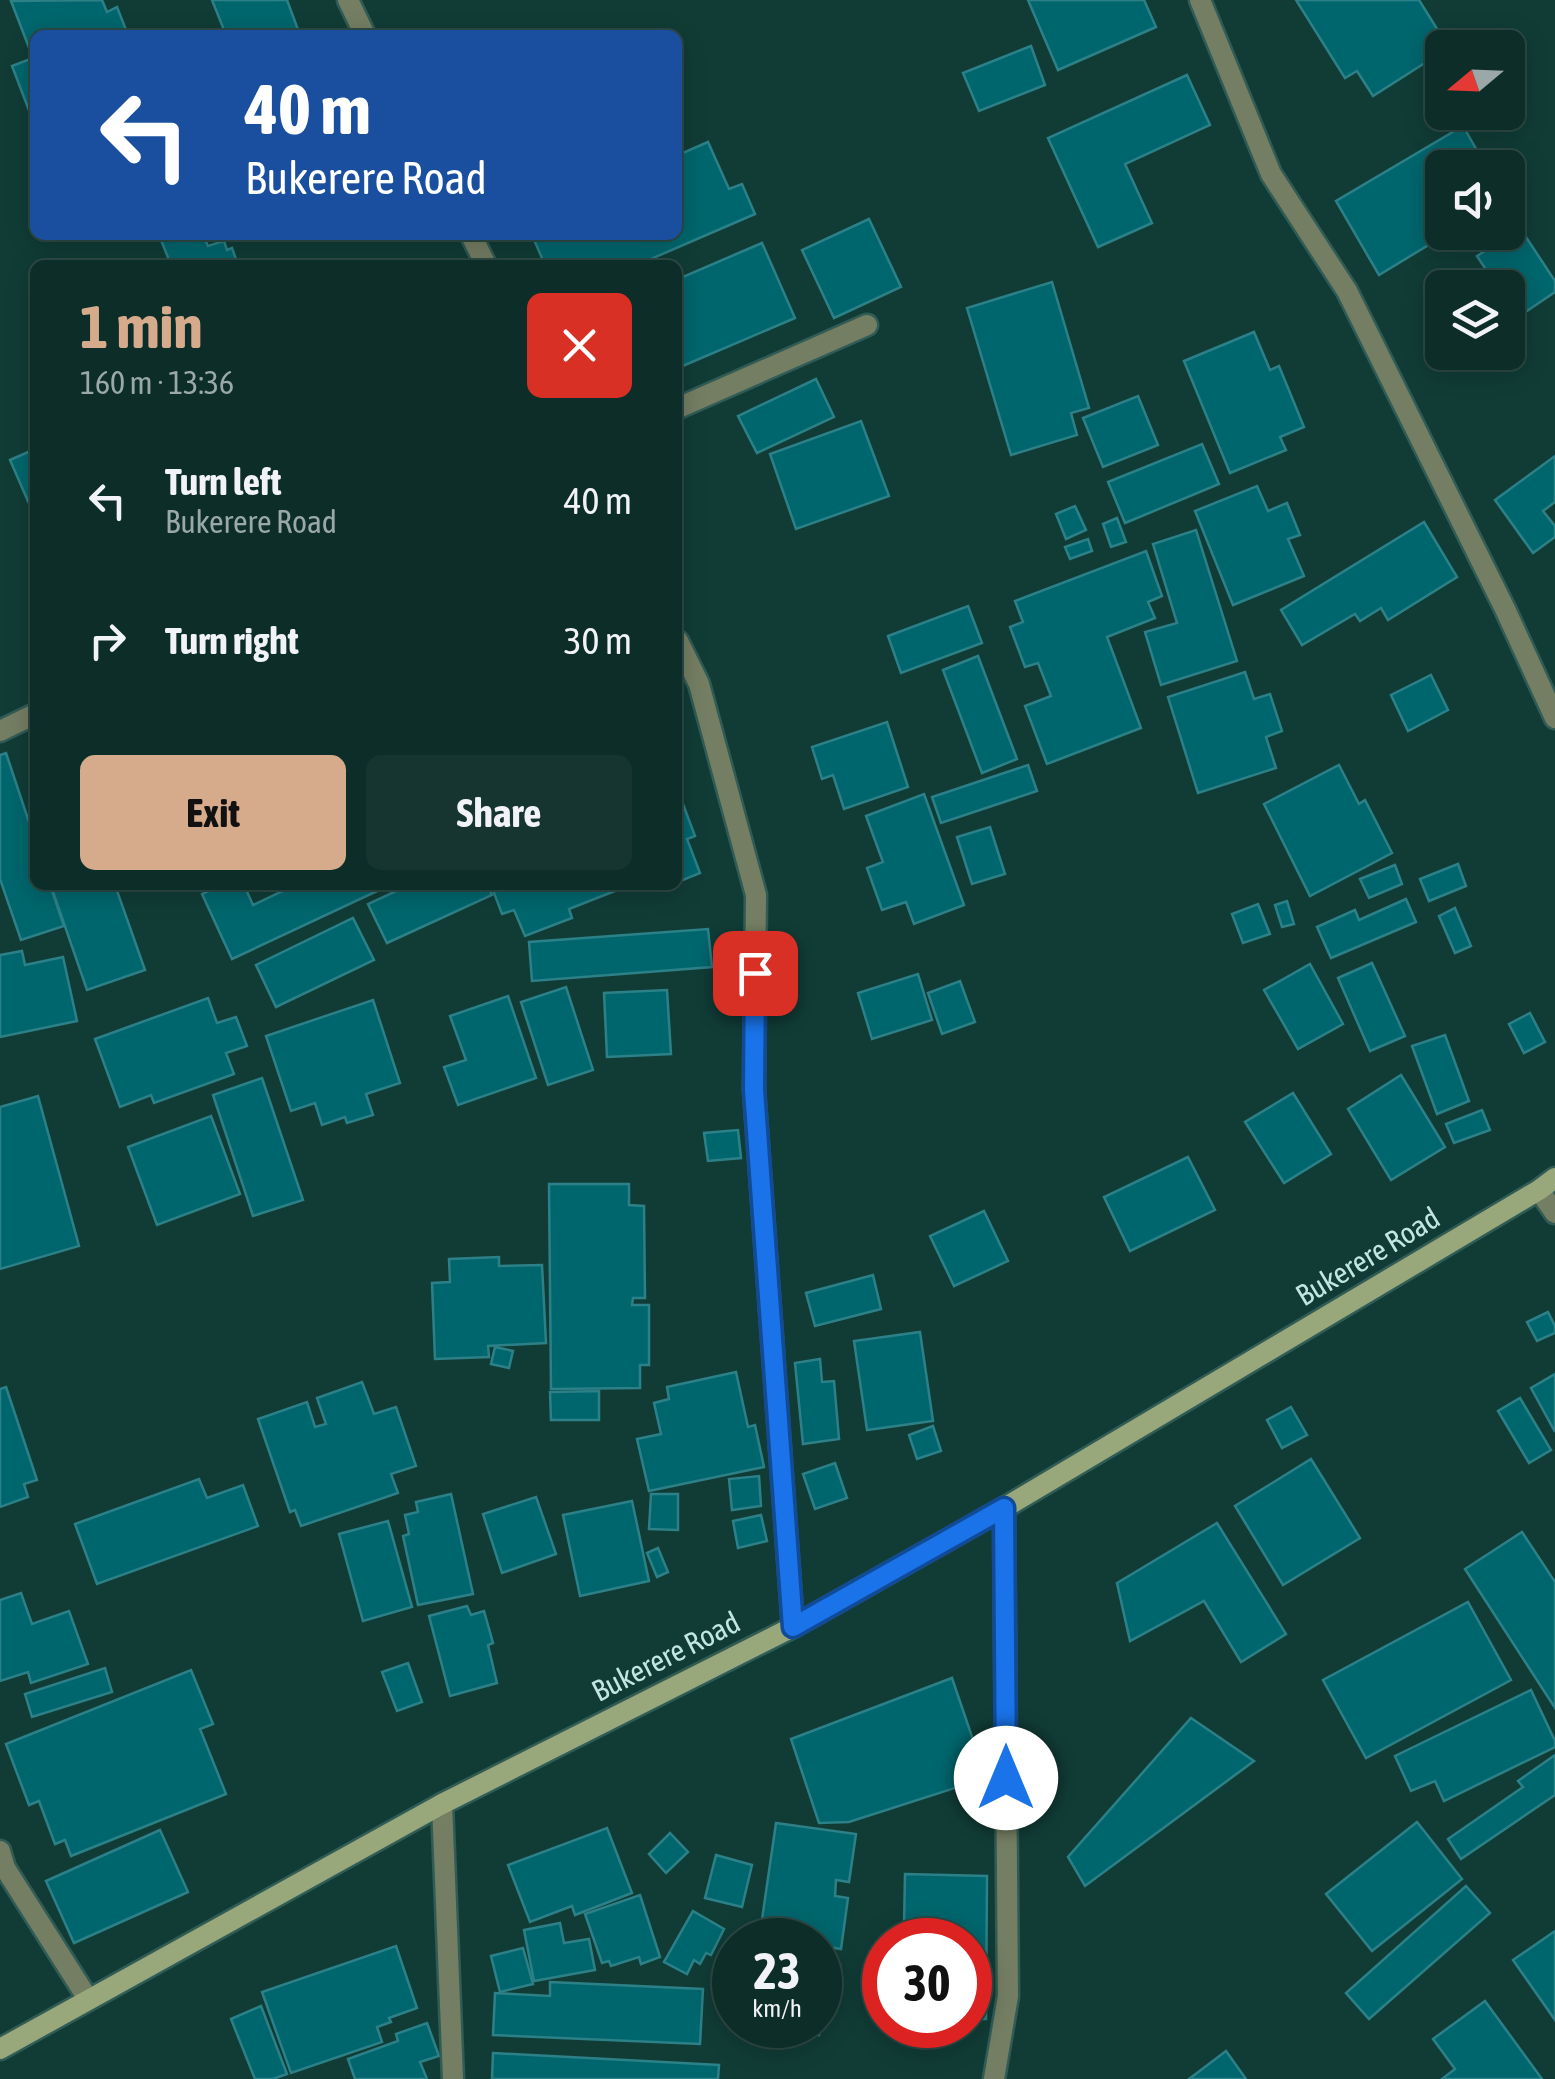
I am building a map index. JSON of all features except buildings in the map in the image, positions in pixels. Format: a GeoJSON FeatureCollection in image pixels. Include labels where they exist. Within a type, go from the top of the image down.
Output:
{"type":"FeatureCollection","features":[{"type":"Feature","properties":{"kind":"main road","name":"Bukerere Road"},"geometry":{"type":"LineString","coordinates":[[0,2050],[442,1804],[793,1627],[1004,1508],[1547,1184]]}},
{"type":"Feature","properties":{"kind":"street"},"geometry":{"type":"LineString","coordinates":[[348,0],[363,30]]}},
{"type":"Feature","properties":{"kind":"street"},"geometry":{"type":"LineString","coordinates":[[1200,0],[1271,174],[1346,291],[1555,718]]}},
{"type":"Feature","properties":{"kind":"street"},"geometry":{"type":"LineString","coordinates":[[682,406],[867,325]]}},
{"type":"Feature","properties":{"kind":"street"},"geometry":{"type":"LineString","coordinates":[[682,649],[699,684],[756,895],[754,1090],[793,1627]]}},
{"type":"Feature","properties":{"kind":"street"},"geometry":{"type":"LineString","coordinates":[[0,731],[30,716]]}},
{"type":"Feature","properties":{"kind":"street"},"geometry":{"type":"LineString","coordinates":[[1547,1184],[1555,1212]]}},
{"type":"Feature","properties":{"kind":"street"},"geometry":{"type":"LineString","coordinates":[[994,2079],[1008,1996],[1004,1508]]}},
{"type":"Feature","properties":{"kind":"street"},"geometry":{"type":"LineString","coordinates":[[442,1804],[453,2079]]}},
{"type":"Feature","properties":{"kind":"street"},"geometry":{"type":"LineString","coordinates":[[0,1852],[5,1868],[88,1999]]}},
{"type":"Feature","properties":{"kind":"route"},"geometry":{"type":"LineString","coordinates":[[755,973],[754,1090],[793,1627],[1004,1508],[1006,1778]]}}]}
